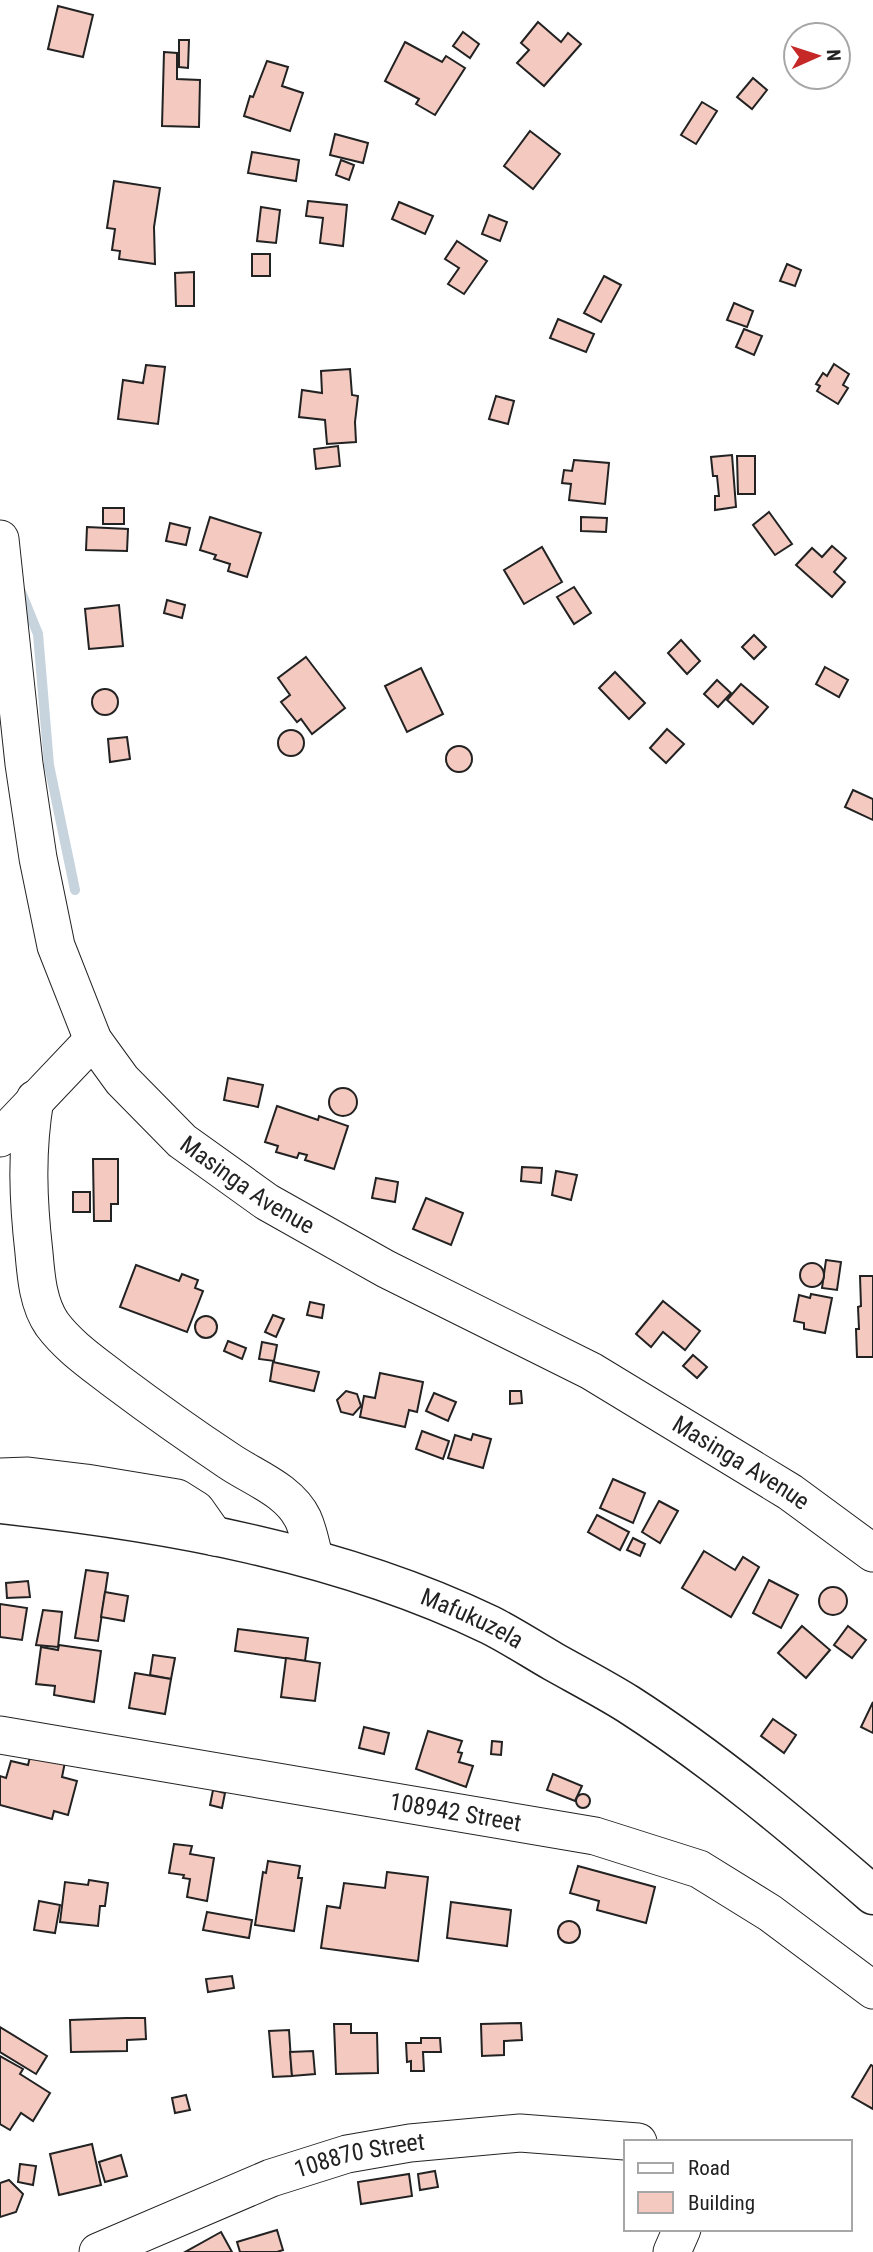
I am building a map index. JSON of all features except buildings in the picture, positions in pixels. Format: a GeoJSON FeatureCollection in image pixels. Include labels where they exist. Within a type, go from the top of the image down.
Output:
{"type":"FeatureCollection","features":[{"type":"Feature","properties":{"kind":"main road","name":"Mafukuzela"},"geometry":{"type":"LineString","coordinates":[[0,1504],[178,1529],[315,1560],[402,1588],[491,1625],[627,1703],[722,1769],[801,1832],[873,1895]]}},
{"type":"Feature","properties":{"kind":"street","name":"Masinga Avenue"},"geometry":{"type":"LineString","coordinates":[[0,539],[24,764],[38,858],[56,946],[93,1040],[122,1080],[181,1141],[267,1202],[386,1269],[591,1371],[790,1492],[873,1553]]}},
{"type":"Feature","properties":{"kind":"street"},"geometry":{"type":"LineString","coordinates":[[0,1138],[93,1040]]}},
{"type":"Feature","properties":{"kind":"street"},"geometry":{"type":"LineString","coordinates":[[35,1099],[27,1197],[36,1272],[42,1302],[51,1323],[75,1350],[133,1394],[230,1462],[277,1490],[303,1518],[315,1560]]}},
{"type":"Feature","properties":{"kind":"street"},"geometry":{"type":"LineString","coordinates":[[0,1477],[28,1476],[177,1498],[196,1510],[215,1537]]}},
{"type":"Feature","properties":{"kind":"street","name":"108942 Street"},"geometry":{"type":"LineString","coordinates":[[0,1735],[596,1836],[699,1869],[770,1913],[873,1990]]}},
{"type":"Feature","properties":{"kind":"street","name":"108870 Street"},"geometry":{"type":"LineString","coordinates":[[98,2252],[271,2178],[347,2154],[410,2143],[520,2133],[624,2141]]}},
{"type":"Feature","properties":{"kind":"street"},"geometry":{"type":"LineString","coordinates":[[672,2252],[681,2231]]}},
{"type":"Feature","properties":{"kind":"waterway"},"geometry":{"type":"LineString","coordinates":[[21,592],[38,634],[49,765],[75,890]]}}]}
